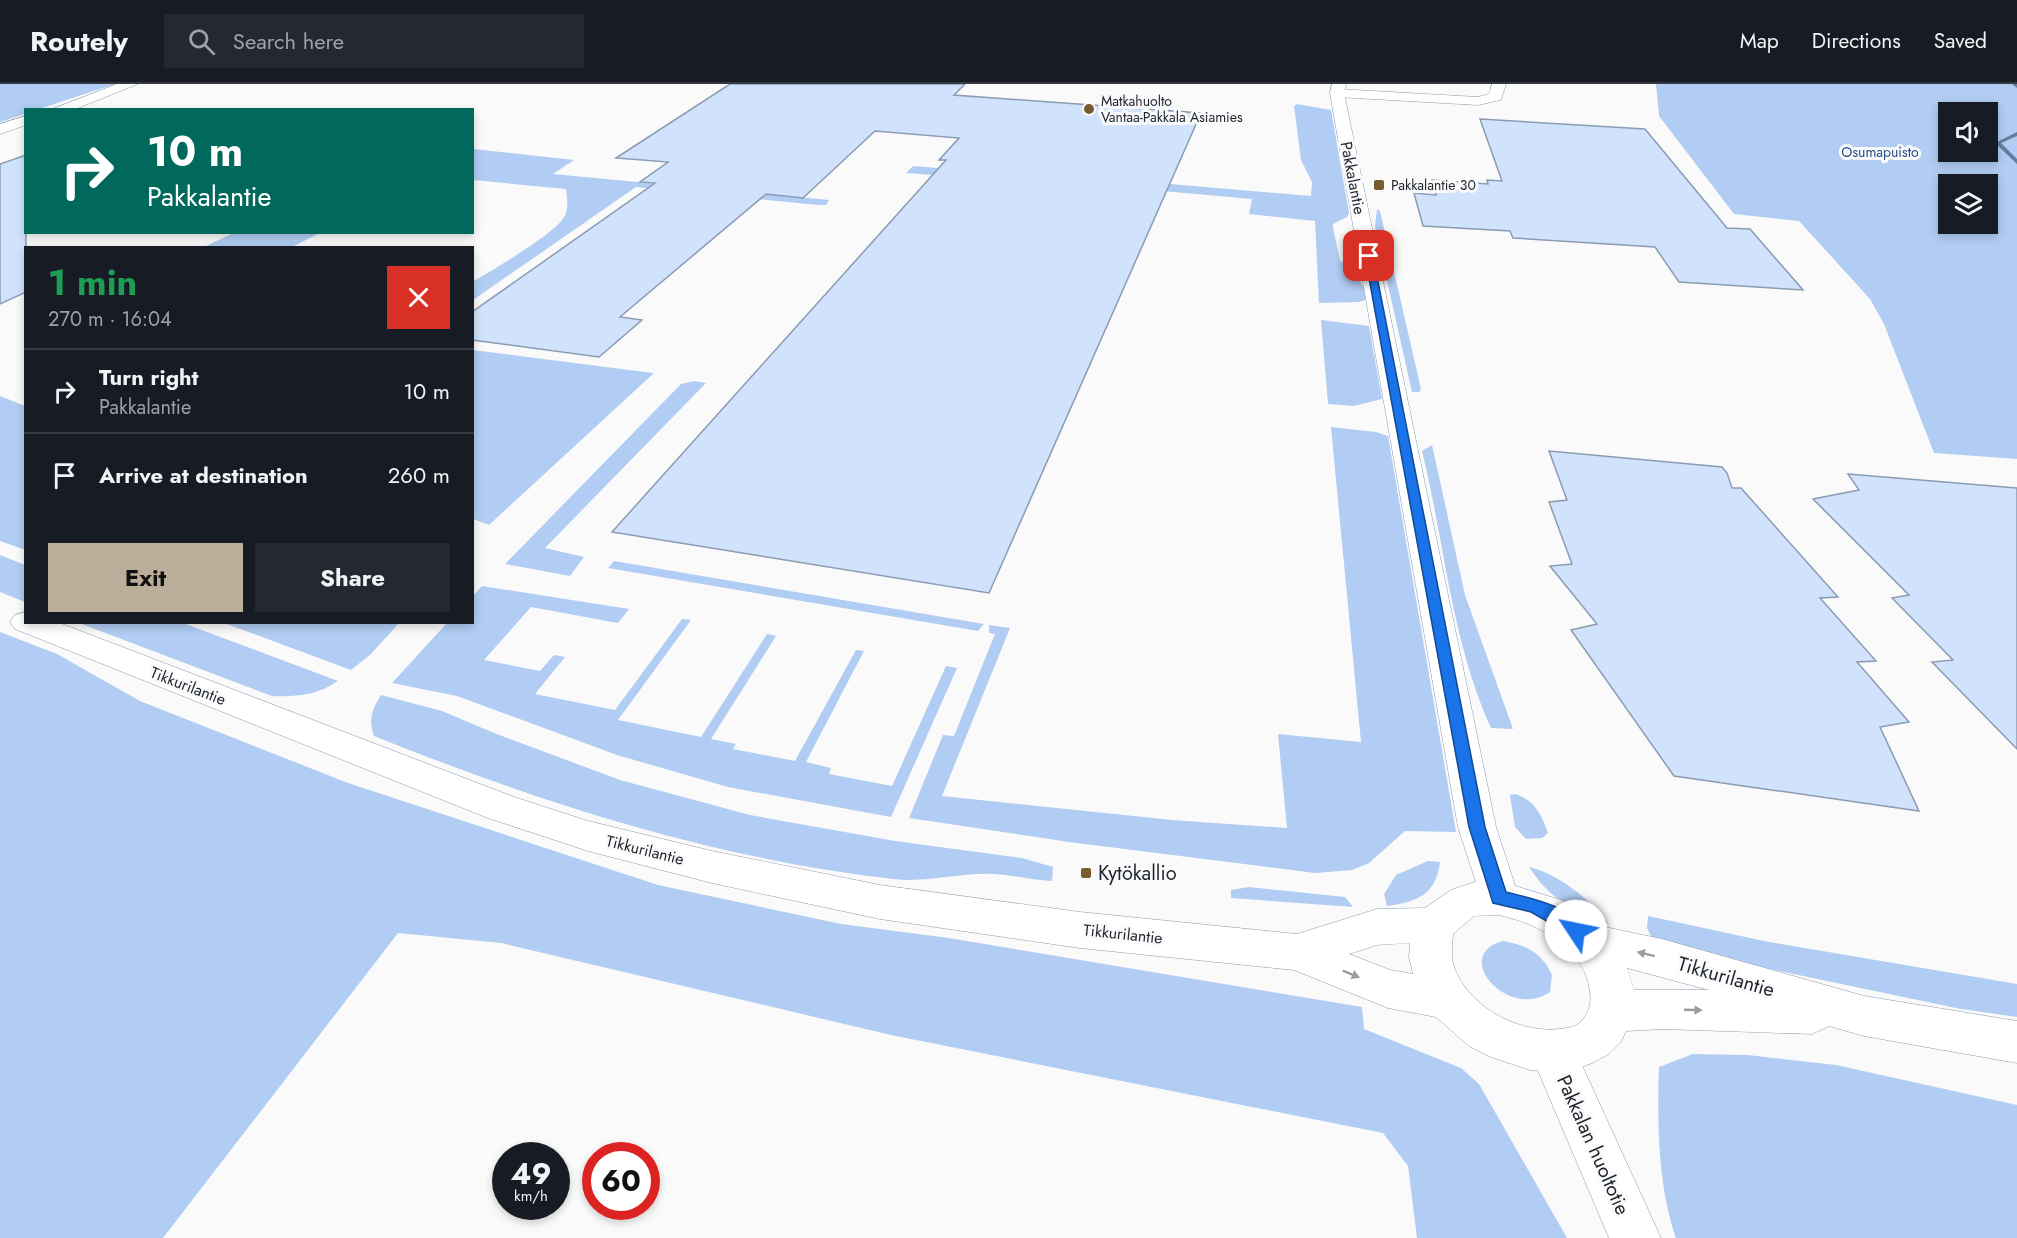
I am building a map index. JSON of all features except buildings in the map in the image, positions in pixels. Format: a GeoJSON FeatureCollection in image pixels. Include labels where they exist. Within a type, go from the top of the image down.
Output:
{"type":"FeatureCollection","features":[{"type":"Feature","properties":{"kind":"main road"},"geometry":{"type":"LineString","coordinates":[[63,108],[131,84]]}},
{"type":"Feature","properties":{"kind":"main road"},"geometry":{"type":"LineString","coordinates":[[1335,87],[1478,101],[1496,96],[1499,84]]}},
{"type":"Feature","properties":{"kind":"main road","name":"Pakkalantie"},"geometry":{"type":"LineString","coordinates":[[1335,87],[1477,827],[1499,898]]}},
{"type":"Feature","properties":{"kind":"main road"},"geometry":{"type":"LineString","coordinates":[[0,129],[24,121]]}},
{"type":"Feature","properties":{"kind":"main road","name":"Tikkurilantie"},"geometry":{"type":"LineString","coordinates":[[0,612],[24,621]]}},
{"type":"Feature","properties":{"kind":"main road","name":"Tikkurilantie"},"geometry":{"type":"LineString","coordinates":[[31,624],[501,808],[588,836],[712,867],[880,902],[1080,930],[1297,952],[1388,989],[1447,999]]}},
{"type":"Feature","properties":{"kind":"main road"},"geometry":{"type":"LineString","coordinates":[[1499,898],[1534,906],[1564,921],[1588,941],[1604,963],[1613,985],[1613,1011],[1602,1033],[1582,1046],[1552,1052],[1506,1042],[1465,1017],[1447,999],[1431,968],[1428,950],[1435,925],[1445,913],[1471,900],[1499,898]]}},
{"type":"Feature","properties":{"kind":"main road","name":"Tikkurilantie"},"geometry":{"type":"LineString","coordinates":[[1297,952],[1377,927],[1435,925]]}},
{"type":"Feature","properties":{"kind":"main road","name":"Tikkurilantie"},"geometry":{"type":"LineString","coordinates":[[1588,941],[1662,958],[1864,1016],[2017,1042]]}},
{"type":"Feature","properties":{"kind":"main road","name":"Tikkurilantie"},"geometry":{"type":"LineString","coordinates":[[1613,1011],[1664,1009],[1864,1016]]}},
{"type":"Feature","properties":{"kind":"main road","name":"Pakkalan huoltotie"},"geometry":{"type":"LineString","coordinates":[[1552,1052],[1635,1238]]}},
{"type":"Feature","properties":{"kind":"green space"},"geometry":{"type":"Polygon","coordinates":[[[0,84],[115,84],[42,108],[24,108],[24,114],[0,122],[0,84]]]}},
{"type":"Feature","properties":{"kind":"green space","name":"Osumapuisto"},"geometry":{"type":"Polygon","coordinates":[[[1656,84],[2017,84],[2017,459],[1934,453],[1884,324],[1870,299],[1799,221],[1734,214],[1659,116],[1656,84]]]}},
{"type":"Feature","properties":{"kind":"green space"},"geometry":{"type":"Polygon","coordinates":[[[1297,104],[1331,110],[1349,213],[1347,217],[1333,224],[1333,228],[1340,261],[1353,267],[1367,295],[1365,300],[1359,302],[1319,303],[1315,221],[1249,214],[1252,199],[938,171],[934,175],[906,173],[913,166],[998,173],[1006,170],[1311,196],[1312,182],[1301,160],[1294,106],[1297,104]]]}},
{"type":"Feature","properties":{"kind":"green space"},"geometry":{"type":"Polygon","coordinates":[[[474,149],[574,160],[553,174],[829,200],[826,205],[818,205],[636,187],[474,299],[474,281],[522,251],[559,224],[567,211],[566,189],[474,180],[474,149]]]}},
{"type":"Feature","properties":{"kind":"green space"},"geometry":{"type":"Polygon","coordinates":[[[1377,209],[1380,211],[1421,389],[1419,392],[1412,392],[1375,227],[1377,209]]]}},
{"type":"Feature","properties":{"kind":"green space"},"geometry":{"type":"Polygon","coordinates":[[[231,234],[318,234],[294,246],[206,246],[231,234]]]}},
{"type":"Feature","properties":{"kind":"green space"},"geometry":{"type":"Polygon","coordinates":[[[1321,320],[1369,326],[1382,399],[1354,406],[1328,404],[1321,320]]]}},
{"type":"Feature","properties":{"kind":"green space"},"geometry":{"type":"Polygon","coordinates":[[[474,350],[654,373],[489,525],[474,519],[474,350]]]}},
{"type":"Feature","properties":{"kind":"green space"},"geometry":{"type":"Polygon","coordinates":[[[694,381],[706,383],[545,548],[584,557],[570,576],[505,564],[681,384],[694,381]]]}},
{"type":"Feature","properties":{"kind":"green space"},"geometry":{"type":"Polygon","coordinates":[[[0,396],[24,406],[24,550],[0,541],[0,396]]]}},
{"type":"Feature","properties":{"kind":"green space"},"geometry":{"type":"Polygon","coordinates":[[[1331,427],[1376,432],[1388,436],[1456,832],[1405,831],[1369,863],[1352,870],[1315,873],[1069,842],[909,818],[943,735],[954,736],[995,634],[989,633],[989,625],[1010,628],[942,796],[1172,820],[1287,828],[1278,734],[1361,742],[1331,427]]]}},
{"type":"Feature","properties":{"kind":"green space"},"geometry":{"type":"Polygon","coordinates":[[[1432,445],[1465,595],[1513,729],[1491,728],[1477,695],[1467,661],[1450,591],[1422,451],[1432,445]]]}},
{"type":"Feature","properties":{"kind":"green space"},"geometry":{"type":"Polygon","coordinates":[[[0,555],[24,565],[24,602],[0,592],[0,555]]]}},
{"type":"Feature","properties":{"kind":"green space"},"geometry":{"type":"Polygon","coordinates":[[[614,561],[984,624],[978,631],[608,568],[614,561]]]}},
{"type":"Feature","properties":{"kind":"green space"},"geometry":{"type":"Polygon","coordinates":[[[482,586],[629,609],[618,623],[531,607],[484,660],[540,671],[554,655],[565,657],[535,694],[615,710],[682,619],[691,620],[618,720],[701,737],[767,634],[776,636],[711,739],[736,744],[733,749],[795,761],[856,650],[864,651],[806,762],[831,768],[829,774],[892,786],[946,666],[957,668],[891,817],[728,787],[617,755],[457,696],[392,683],[446,624],[474,624],[474,595],[482,586]]]}},
{"type":"Feature","properties":{"kind":"green space"},"geometry":{"type":"Polygon","coordinates":[[[82,624],[186,624],[338,681],[307,694],[272,696],[82,624]]]}},
{"type":"Feature","properties":{"kind":"green space"},"geometry":{"type":"Polygon","coordinates":[[[227,624],[398,624],[371,654],[351,670],[227,624]]]}},
{"type":"Feature","properties":{"kind":"green space"},"geometry":{"type":"Polygon","coordinates":[[[0,632],[57,654],[140,701],[348,783],[658,885],[841,924],[949,938],[1362,1007],[1364,1029],[1461,1068],[1479,1084],[1567,1238],[1417,1238],[1408,1166],[1383,1133],[891,1035],[501,943],[398,933],[163,1238],[0,1238],[0,632]]]}},
{"type":"Feature","properties":{"kind":"green space"},"geometry":{"type":"Polygon","coordinates":[[[381,695],[442,711],[620,780],[750,815],[895,841],[1022,858],[1053,867],[1052,881],[982,874],[919,880],[894,879],[761,858],[630,825],[501,784],[374,736],[371,725],[372,715],[381,695]]]}},
{"type":"Feature","properties":{"kind":"green space"},"geometry":{"type":"Polygon","coordinates":[[[1515,794],[1528,800],[1540,814],[1548,833],[1542,838],[1526,839],[1515,827],[1510,795],[1515,794]]]}},
{"type":"Feature","properties":{"kind":"green space"},"geometry":{"type":"Polygon","coordinates":[[[1428,861],[1440,862],[1438,873],[1429,889],[1416,899],[1387,906],[1384,894],[1396,875],[1428,861]]]}},
{"type":"Feature","properties":{"kind":"green space"},"geometry":{"type":"Polygon","coordinates":[[[1529,867],[1562,881],[1592,905],[1608,923],[1563,903],[1545,887],[1529,867]]]}},
{"type":"Feature","properties":{"kind":"green space"},"geometry":{"type":"Polygon","coordinates":[[[1249,887],[1345,897],[1353,907],[1231,898],[1231,890],[1249,887]]]}},
{"type":"Feature","properties":{"kind":"green space"},"geometry":{"type":"Polygon","coordinates":[[[1648,916],[1764,941],[2017,984],[2017,1017],[1961,1009],[1655,945],[1647,928],[1648,916]]]}},
{"type":"Feature","properties":{"kind":"green space"},"geometry":{"type":"Polygon","coordinates":[[[1503,941],[1532,951],[1543,961],[1552,975],[1550,992],[1534,999],[1517,998],[1491,983],[1484,971],[1482,959],[1488,948],[1503,941]]]}},
{"type":"Feature","properties":{"kind":"green space"},"geometry":{"type":"Polygon","coordinates":[[[1693,1054],[1748,1055],[1836,1065],[2017,1105],[2017,1238],[1676,1238],[1662,1176],[1658,1109],[1659,1067],[1693,1054]]]}},
{"type":"Feature","properties":{"kind":"waterway"},"geometry":{"type":"LineString","coordinates":[[2014,84],[2017,87]]}},
{"type":"Feature","properties":{"kind":"waterway"},"geometry":{"type":"LineString","coordinates":[[2017,134],[1998,143],[2017,162]]}},
{"type":"Feature","properties":{"kind":"place","name":"Matkahuolto Vantaa-Pakkala Asiamies"},"geometry":{"type":"Point","coordinates":[1089,109]}},
{"type":"Feature","properties":{"kind":"place","name":"Pakkalantie 30"},"geometry":{"type":"Point","coordinates":[1379,185]}},
{"type":"Feature","properties":{"kind":"place","name":"Kytökallio"},"geometry":{"type":"Point","coordinates":[1086,873]}},
{"type":"Feature","properties":{"kind":"route"},"geometry":{"type":"LineString","coordinates":[[1369,256],[1477,827],[1499,898],[1534,906],[1564,921],[1576,931]]}}]}
